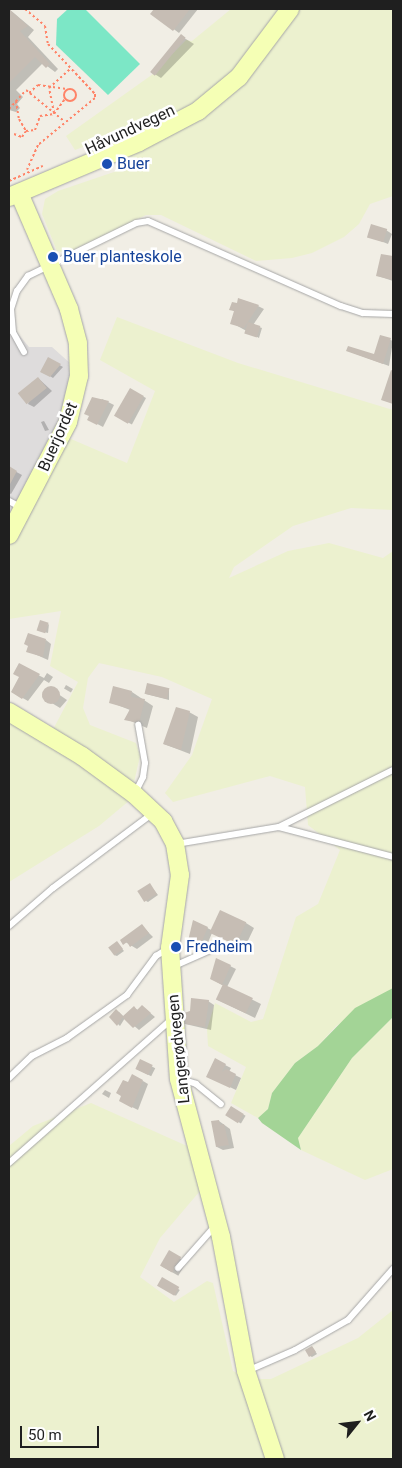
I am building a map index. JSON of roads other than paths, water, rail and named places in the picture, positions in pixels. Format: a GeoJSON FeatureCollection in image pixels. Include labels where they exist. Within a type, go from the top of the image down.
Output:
{"type":"FeatureCollection","features":[{"type":"Feature","properties":{"kind":"main road","name":"Håvundvegen"},"geometry":{"type":"LineString","coordinates":[[12,190],[146,139],[198,111],[244,72],[290,9]]}},
{"type":"Feature","properties":{"kind":"main road","name":"Buerjordet"},"geometry":{"type":"LineString","coordinates":[[9,534],[16,505],[68,422],[79,376],[75,328],[50,263],[12,190]]}},
{"type":"Feature","properties":{"kind":"main road","name":"Langerødvegen"},"geometry":{"type":"LineString","coordinates":[[9,712],[82,756],[134,794],[155,812],[175,844],[180,875],[170,948],[179,1079],[218,1224],[246,1371],[275,1459]]}},
{"type":"Feature","properties":{"kind":"lane"},"geometry":{"type":"LineString","coordinates":[[24,352],[13,332],[12,303],[28,276],[50,263],[136,223],[148,221],[341,306],[363,313],[393,314]]}},
{"type":"Feature","properties":{"kind":"lane"},"geometry":{"type":"LineString","coordinates":[[134,794],[143,778],[145,763],[138,725]]}},
{"type":"Feature","properties":{"kind":"lane"},"geometry":{"type":"LineString","coordinates":[[175,844],[279,827],[393,770]]}},
{"type":"Feature","properties":{"kind":"lane"},"geometry":{"type":"LineString","coordinates":[[9,926],[53,888],[155,812]]}},
{"type":"Feature","properties":{"kind":"lane"},"geometry":{"type":"LineString","coordinates":[[279,827],[393,858]]}},
{"type":"Feature","properties":{"kind":"lane"},"geometry":{"type":"LineString","coordinates":[[9,1078],[32,1056],[67,1038],[127,995],[156,956],[170,948]]}},
{"type":"Feature","properties":{"kind":"lane"},"geometry":{"type":"LineString","coordinates":[[171,967],[215,948]]}},
{"type":"Feature","properties":{"kind":"lane"},"geometry":{"type":"LineString","coordinates":[[9,1163],[174,1018]]}},
{"type":"Feature","properties":{"kind":"lane"},"geometry":{"type":"LineString","coordinates":[[179,1079],[196,1084],[221,1104]]}},
{"type":"Feature","properties":{"kind":"lane"},"geometry":{"type":"LineString","coordinates":[[178,1268],[218,1224]]}},
{"type":"Feature","properties":{"kind":"lane"},"geometry":{"type":"LineString","coordinates":[[246,1371],[295,1350],[348,1320],[393,1269]]}},
{"type":"Feature","properties":{"kind":"place","name":"Buer"},"geometry":{"type":"Point","coordinates":[107,164]}},
{"type":"Feature","properties":{"kind":"place","name":"Buer planteskole"},"geometry":{"type":"Point","coordinates":[53,257]}},
{"type":"Feature","properties":{"kind":"place","name":"Fredheim"},"geometry":{"type":"Point","coordinates":[176,947]}}]}
